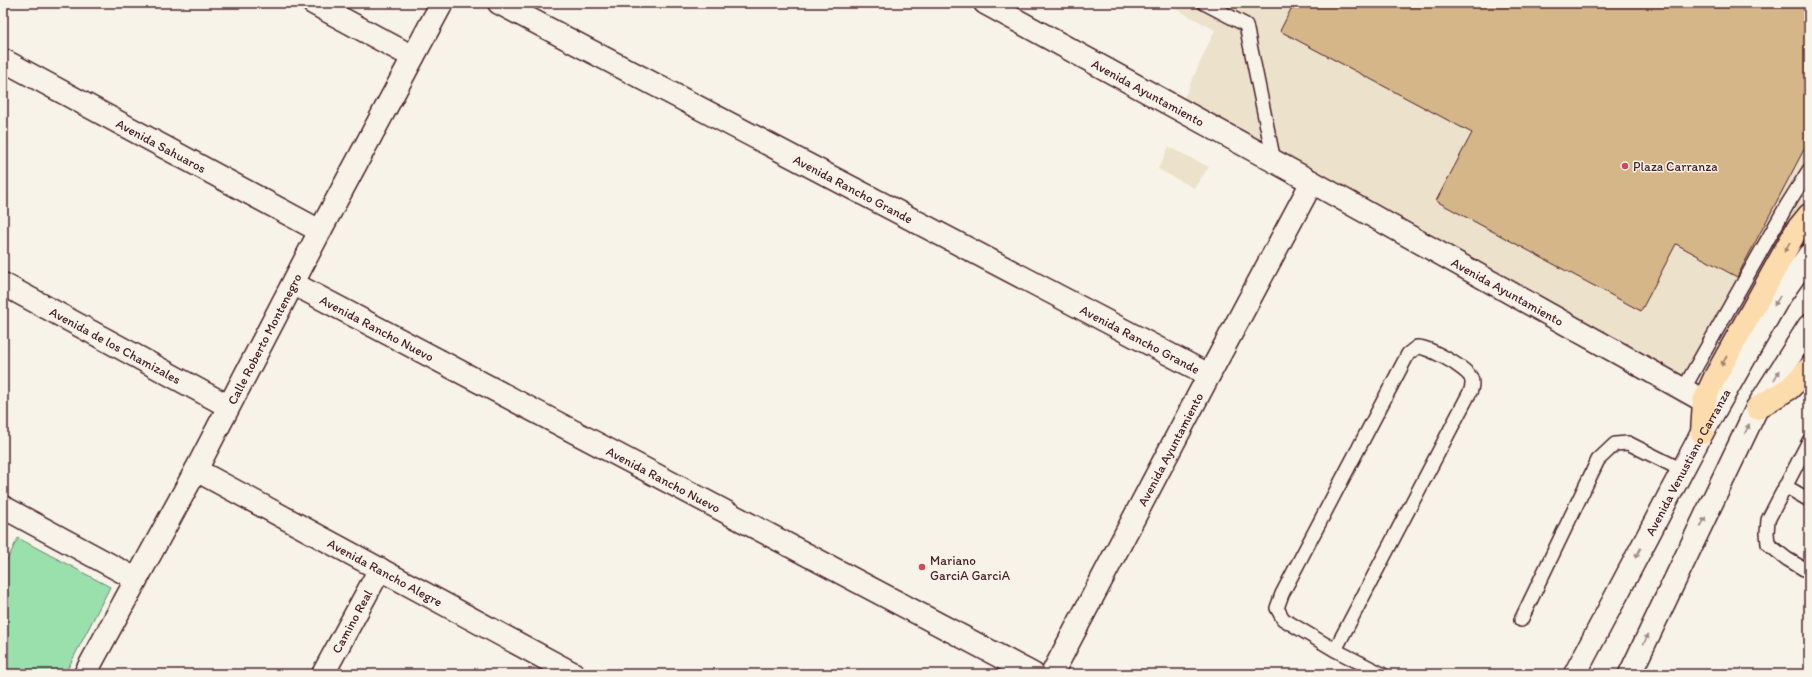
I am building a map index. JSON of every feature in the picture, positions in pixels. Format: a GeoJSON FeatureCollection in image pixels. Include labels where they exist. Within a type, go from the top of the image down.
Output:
{"type":"FeatureCollection","features":[{"type":"Feature","properties":{"kind":"main road"},"geometry":{"type":"LineString","coordinates":[[1702,433],[1704,401],[1752,309],[1796,231],[1809,216]]}},
{"type":"Feature","properties":{"kind":"main road"},"geometry":{"type":"LineString","coordinates":[[1757,408],[1790,388],[1809,368]]}},
{"type":"Feature","properties":{"kind":"street"},"geometry":{"type":"LineString","coordinates":[[313,3],[413,57]]}},
{"type":"Feature","properties":{"kind":"street","name":"Calle Roberto Montenegro"},"geometry":{"type":"LineString","coordinates":[[85,674],[196,470],[228,406],[294,284],[320,231],[442,3]]}},
{"type":"Feature","properties":{"kind":"street","name":"Avenida Rancho Grande"},"geometry":{"type":"LineString","coordinates":[[499,3],[1208,375]]}},
{"type":"Feature","properties":{"kind":"street","name":"Avenida Ayuntamiento"},"geometry":{"type":"LineString","coordinates":[[985,3],[1312,182],[1704,401]]}},
{"type":"Feature","properties":{"kind":"street","name":"Avenida Sahuaros"},"geometry":{"type":"LineString","coordinates":[[3,60],[320,231]]}},
{"type":"Feature","properties":{"kind":"street","name":"Avenida Ayuntamiento"},"geometry":{"type":"LineString","coordinates":[[1052,674],[1208,375],[1312,182]]}},
{"type":"Feature","properties":{"kind":"street","name":"Avenida Venustiano Carranza"},"geometry":{"type":"LineString","coordinates":[[1575,674],[1702,433],[1778,300],[1809,255]]}},
{"type":"Feature","properties":{"kind":"street","name":"Avenida de los Chamizales"},"geometry":{"type":"LineString","coordinates":[[3,284],[228,406]]}},
{"type":"Feature","properties":{"kind":"street","name":"Avenida Rancho Nuevo"},"geometry":{"type":"LineString","coordinates":[[294,284],[1033,674]]}},
{"type":"Feature","properties":{"kind":"street"},"geometry":{"type":"LineString","coordinates":[[1630,674],[1757,408],[1809,326]]}},
{"type":"Feature","properties":{"kind":"street","name":"Avenida Rancho Alegre"},"geometry":{"type":"LineString","coordinates":[[196,470],[565,672]]}},
{"type":"Feature","properties":{"kind":"street"},"geometry":{"type":"LineString","coordinates":[[3,507],[136,579]]}},
{"type":"Feature","properties":{"kind":"street","name":"Camino Real"},"geometry":{"type":"LineString","coordinates":[[323,674],[380,570]]}},
{"type":"Feature","properties":{"kind":"lane"},"geometry":{"type":"LineString","coordinates":[[1204,3],[1246,25],[1274,161]]}},
{"type":"Feature","properties":{"kind":"lane"},"geometry":{"type":"LineString","coordinates":[[1683,390],[1787,205],[1809,170]]}},
{"type":"Feature","properties":{"kind":"lane"},"geometry":{"type":"LineString","coordinates":[[1335,650],[1471,390],[1472,381],[1466,370],[1425,347],[1417,347],[1408,354],[1278,602],[1277,608],[1283,619],[1335,650],[1382,674]]}},
{"type":"Feature","properties":{"kind":"lane"},"geometry":{"type":"LineString","coordinates":[[1809,441],[1768,520],[1767,533],[1768,544],[1787,559],[1809,572]]}},
{"type":"Feature","properties":{"kind":"lane"},"geometry":{"type":"LineString","coordinates":[[1521,620],[1598,460],[1615,444],[1628,443],[1682,470]]}},
{"type":"Feature","properties":{"kind":"lane"},"geometry":{"type":"LineString","coordinates":[[1785,486],[1809,500]]}},
{"type":"Feature","properties":{"kind":"shaded area","name":"Plaza Carranza"},"geometry":{"type":"Polygon","coordinates":[[[1165,3],[1809,3],[1809,195],[1768,249],[1690,388],[1183,100],[1215,30],[1165,3]]]}},
{"type":"Feature","properties":{"kind":"shaded area"},"geometry":{"type":"Polygon","coordinates":[[[1169,147],[1209,167],[1194,188],[1158,169],[1169,147]]]}},
{"type":"Feature","properties":{"kind":"green space"},"geometry":{"type":"Polygon","coordinates":[[[18,538],[110,587],[65,674],[3,674],[3,568],[18,538]]]}},
{"type":"Feature","properties":{"kind":"building","name":"Plaza Carranza"},"geometry":{"type":"Polygon","coordinates":[[[1294,3],[1809,3],[1809,140],[1737,277],[1676,244],[1641,311],[1436,201],[1472,133],[1280,31],[1294,3]]]}},
{"type":"Feature","properties":{"kind":"place","name":"Plaza Carranza"},"geometry":{"type":"Point","coordinates":[1625,166]}},
{"type":"Feature","properties":{"kind":"place","name":"Mariano GarciA GarciA"},"geometry":{"type":"Point","coordinates":[922,567]}}]}
